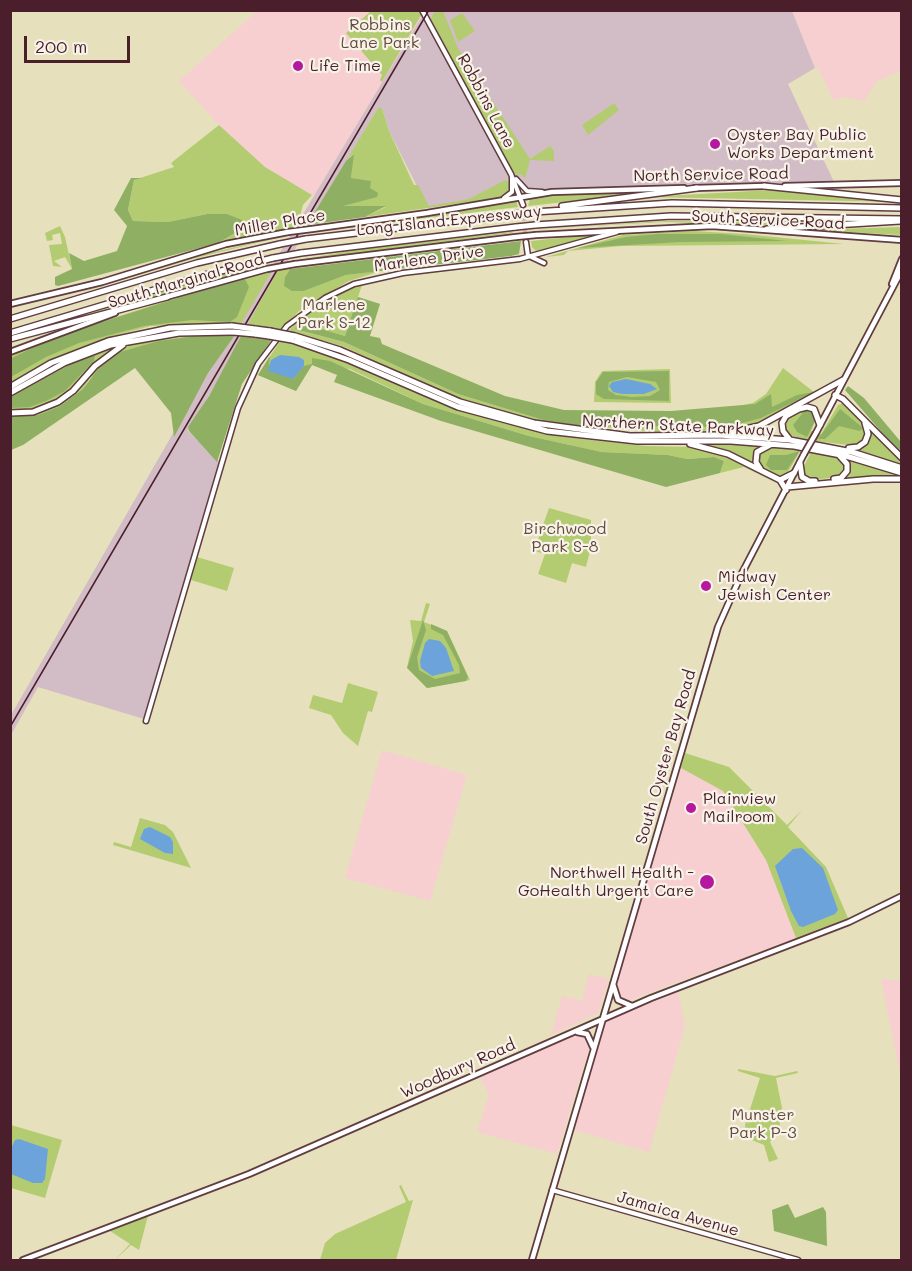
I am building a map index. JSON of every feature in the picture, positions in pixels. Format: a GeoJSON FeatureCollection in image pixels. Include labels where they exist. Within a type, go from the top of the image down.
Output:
{"type":"FeatureCollection","features":[{"type":"Feature","properties":{"kind":"highway"},"geometry":{"type":"LineString","coordinates":[[764,186],[902,200]]}},
{"type":"Feature","properties":{"kind":"highway"},"geometry":{"type":"LineString","coordinates":[[552,210],[571,205],[697,188]]}},
{"type":"Feature","properties":{"kind":"highway","name":"Long Island Expressway"},"geometry":{"type":"LineString","coordinates":[[10,318],[197,263],[306,239],[552,210],[672,203],[902,208]]}},
{"type":"Feature","properties":{"kind":"highway","name":"Long Island Expressway"},"geometry":{"type":"LineString","coordinates":[[10,333],[201,276],[301,253],[535,225],[671,216],[902,220]]}},
{"type":"Feature","properties":{"kind":"highway"},"geometry":{"type":"LineString","coordinates":[[767,229],[902,220]]}},
{"type":"Feature","properties":{"kind":"highway"},"geometry":{"type":"LineString","coordinates":[[10,339],[167,297]]}},
{"type":"Feature","properties":{"kind":"highway","name":"Northern State Parkway"},"geometry":{"type":"LineString","coordinates":[[10,387],[64,357],[108,341],[170,328],[255,331],[293,338],[349,354],[460,402],[528,422],[607,434],[719,435],[790,440],[826,446],[902,468]]}},
{"type":"Feature","properties":{"kind":"highway","name":"Northern State Parkway"},"geometry":{"type":"LineString","coordinates":[[10,393],[64,363],[111,345],[179,333],[232,329]]}},
{"type":"Feature","properties":{"kind":"highway","name":"Northern State Parkway"},"geometry":{"type":"LineString","coordinates":[[293,338],[449,403],[516,424],[592,438],[779,444],[838,454],[902,473]]}},
{"type":"Feature","properties":{"kind":"highway"},"geometry":{"type":"LineString","coordinates":[[10,413],[33,412],[58,402],[73,391],[95,366],[125,343]]}},
{"type":"Feature","properties":{"kind":"highway"},"geometry":{"type":"LineString","coordinates":[[719,435],[759,426],[843,380]]}},
{"type":"Feature","properties":{"kind":"highway"},"geometry":{"type":"LineString","coordinates":[[835,395],[843,399],[902,458]]}},
{"type":"Feature","properties":{"kind":"highway"},"geometry":{"type":"LineString","coordinates":[[790,440],[783,431],[782,423],[786,416],[799,409],[807,406],[814,409],[820,424]]}},
{"type":"Feature","properties":{"kind":"highway"},"geometry":{"type":"LineString","coordinates":[[826,446],[854,449],[862,445],[868,434],[862,419]]}},
{"type":"Feature","properties":{"kind":"highway"},"geometry":{"type":"LineString","coordinates":[[681,442],[720,451],[780,480],[786,489],[873,478],[902,479]]}},
{"type":"Feature","properties":{"kind":"highway"},"geometry":{"type":"LineString","coordinates":[[762,471],[756,464],[757,452],[765,446],[779,444]]}},
{"type":"Feature","properties":{"kind":"highway"},"geometry":{"type":"LineString","coordinates":[[800,463],[801,474],[807,480],[837,479],[844,476],[848,467],[838,454]]}},
{"type":"Feature","properties":{"kind":"highway"},"geometry":{"type":"LineString","coordinates":[[780,480],[794,474]]}},
{"type":"Feature","properties":{"kind":"main road","name":"North Service Road"},"geometry":{"type":"LineString","coordinates":[[521,196],[552,192],[902,183]]}},
{"type":"Feature","properties":{"kind":"main road","name":"Miller Place"},"geometry":{"type":"LineString","coordinates":[[10,304],[49,296],[202,251],[288,232],[521,196]]}},
{"type":"Feature","properties":{"kind":"main road","name":"South Service Road"},"geometry":{"type":"LineString","coordinates":[[625,229],[712,226],[902,240]]}},
{"type":"Feature","properties":{"kind":"main road","name":"South Marginal Road"},"geometry":{"type":"LineString","coordinates":[[10,352],[69,328],[267,269],[516,237],[625,229]]}},
{"type":"Feature","properties":{"kind":"main road","name":"South Oyster Bay Road"},"geometry":{"type":"LineString","coordinates":[[891,288],[902,259]]}},
{"type":"Feature","properties":{"kind":"main road","name":"South Oyster Bay Road"},"geometry":{"type":"LineString","coordinates":[[532,1260],[718,627],[742,573],[902,270]]}},
{"type":"Feature","properties":{"kind":"main road","name":"Woodbury Road"},"geometry":{"type":"LineString","coordinates":[[23,1260],[249,1174],[632,1006],[866,915],[902,896]]}},
{"type":"Feature","properties":{"kind":"main road"},"geometry":{"type":"LineString","coordinates":[[613,982],[618,1000],[632,1006]]}},
{"type":"Feature","properties":{"kind":"main road"},"geometry":{"type":"LineString","coordinates":[[574,1031],[587,1034],[594,1048]]}},
{"type":"Feature","properties":{"kind":"street","name":"Robbins Lane"},"geometry":{"type":"LineString","coordinates":[[422,10],[511,174],[523,205]]}},
{"type":"Feature","properties":{"kind":"street"},"geometry":{"type":"LineString","coordinates":[[511,174],[527,191],[552,192]]}},
{"type":"Feature","properties":{"kind":"street"},"geometry":{"type":"LineString","coordinates":[[492,202],[510,195],[511,174]]}},
{"type":"Feature","properties":{"kind":"street","name":"South Service Road"},"geometry":{"type":"LineString","coordinates":[[528,256],[625,229]]}},
{"type":"Feature","properties":{"kind":"street"},"geometry":{"type":"LineString","coordinates":[[526,242],[528,256],[544,263]]}},
{"type":"Feature","properties":{"kind":"street","name":"Marlene Drive"},"geometry":{"type":"LineString","coordinates":[[146,721],[238,408],[258,364],[279,336],[308,309],[354,284],[385,276],[528,256]]}},
{"type":"Feature","properties":{"kind":"street","name":"Jamaica Avenue"},"geometry":{"type":"LineString","coordinates":[[552,1190],[798,1260]]}},
{"type":"Feature","properties":{"kind":"shaded area"},"geometry":{"type":"Polygon","coordinates":[[[422,10],[424,13],[316,197],[265,167],[219,125],[179,81],[257,11],[422,10]]]}},
{"type":"Feature","properties":{"kind":"shaded area"},"geometry":{"type":"Polygon","coordinates":[[[427,11],[792,11],[815,68],[788,84],[834,182],[543,193],[523,189],[509,172],[511,186],[508,195],[428,208],[389,131],[382,108],[378,108],[188,431],[220,462],[144,719],[38,687],[11,735],[11,715],[210,369],[422,16],[425,22],[427,19],[491,135],[427,11]]]}},
{"type":"Feature","properties":{"kind":"shaded area"},"geometry":{"type":"Polygon","coordinates":[[[792,11],[900,11],[901,71],[877,81],[864,101],[844,97],[833,100],[818,67],[815,68],[792,11]]]}},
{"type":"Feature","properties":{"kind":"shaded area"},"geometry":{"type":"Polygon","coordinates":[[[382,750],[467,775],[430,901],[345,878],[382,750]]]}},
{"type":"Feature","properties":{"kind":"shaded area"},"geometry":{"type":"Polygon","coordinates":[[[681,768],[723,791],[766,860],[796,938],[627,1001],[622,1000],[615,991],[618,978],[681,768]]]}},
{"type":"Feature","properties":{"kind":"shaded area"},"geometry":{"type":"Polygon","coordinates":[[[589,974],[609,979],[598,1013],[551,1035],[562,996],[582,1001],[589,974]]]}},
{"type":"Feature","properties":{"kind":"shaded area"},"geometry":{"type":"Polygon","coordinates":[[[881,979],[901,981],[901,1078],[881,979]]]}},
{"type":"Feature","properties":{"kind":"shaded area"},"geometry":{"type":"Polygon","coordinates":[[[678,992],[685,1026],[649,1152],[574,1130],[606,1020],[678,992]]]}},
{"type":"Feature","properties":{"kind":"shaded area"},"geometry":{"type":"Polygon","coordinates":[[[578,1033],[587,1036],[590,1045],[557,1154],[477,1132],[489,1095],[480,1077],[578,1033]]]}},
{"type":"Feature","properties":{"kind":"green space","name":"Robbins Lane Park"},"geometry":{"type":"Polygon","coordinates":[[[422,10],[423,12],[382,82],[380,80],[382,75],[346,33],[371,11],[422,10]]]}},
{"type":"Feature","properties":{"kind":"green space"},"geometry":{"type":"Polygon","coordinates":[[[435,11],[443,11],[458,48],[530,159],[550,146],[554,151],[554,161],[530,160],[525,179],[522,175],[511,174],[429,22],[435,11]]]}},
{"type":"Feature","properties":{"kind":"green space"},"geometry":{"type":"Polygon","coordinates":[[[462,13],[475,31],[458,42],[450,20],[462,13]]]}},
{"type":"Feature","properties":{"kind":"green space"},"geometry":{"type":"Polygon","coordinates":[[[614,103],[619,110],[588,135],[582,125],[614,103]]]}},
{"type":"Feature","properties":{"kind":"green space"},"geometry":{"type":"Polygon","coordinates":[[[378,108],[382,108],[389,131],[414,185],[418,185],[429,206],[469,199],[505,180],[511,183],[511,193],[504,197],[365,217],[386,207],[342,206],[351,178],[353,154],[346,161],[378,108]]]}},
{"type":"Feature","properties":{"kind":"green space"},"geometry":{"type":"Polygon","coordinates":[[[219,125],[265,167],[312,195],[303,205],[297,227],[218,243],[242,229],[227,214],[207,214],[168,222],[133,221],[128,210],[134,180],[174,167],[171,163],[219,125]]]}},
{"type":"Feature","properties":{"kind":"green space"},"geometry":{"type":"Polygon","coordinates":[[[354,154],[351,178],[371,181],[370,188],[378,193],[377,197],[343,206],[386,206],[365,217],[307,225],[346,161],[354,154]]]}},
{"type":"Feature","properties":{"kind":"green space"},"geometry":{"type":"Polygon","coordinates":[[[131,178],[142,178],[134,180],[128,210],[133,221],[168,222],[207,214],[227,214],[242,220],[242,229],[218,243],[55,285],[55,277],[72,269],[69,253],[84,261],[117,251],[127,226],[114,210],[131,178]]]}},
{"type":"Feature","properties":{"kind":"green space"},"geometry":{"type":"Polygon","coordinates":[[[805,190],[901,202],[647,197],[805,190]]]}},
{"type":"Feature","properties":{"kind":"green space"},"geometry":{"type":"Polygon","coordinates":[[[645,191],[647,193],[528,206],[530,198],[645,191]]]}},
{"type":"Feature","properties":{"kind":"green space"},"geometry":{"type":"Polygon","coordinates":[[[516,200],[518,207],[305,233],[306,232],[516,200]]]}},
{"type":"Feature","properties":{"kind":"green space"},"geometry":{"type":"Polygon","coordinates":[[[665,221],[818,224],[664,222],[537,229],[665,221]]]}},
{"type":"Feature","properties":{"kind":"green space"},"geometry":{"type":"Polygon","coordinates":[[[60,226],[65,237],[72,269],[65,257],[54,261],[62,267],[53,266],[49,245],[62,244],[60,233],[52,235],[53,240],[47,241],[45,233],[60,226]]]}},
{"type":"Feature","properties":{"kind":"green space"},"geometry":{"type":"Polygon","coordinates":[[[901,227],[901,235],[807,230],[838,229],[901,227]]]}},
{"type":"Feature","properties":{"kind":"green space"},"geometry":{"type":"Polygon","coordinates":[[[694,231],[844,244],[621,246],[568,251],[564,255],[546,257],[623,235],[694,231]]]}},
{"type":"Feature","properties":{"kind":"green space"},"geometry":{"type":"Polygon","coordinates":[[[513,233],[293,261],[354,250],[513,233]]]}},
{"type":"Feature","properties":{"kind":"green space"},"geometry":{"type":"Polygon","coordinates":[[[657,234],[721,234],[787,241],[680,242],[578,248],[626,237],[657,234]]]}},
{"type":"Feature","properties":{"kind":"green space"},"geometry":{"type":"Polygon","coordinates":[[[289,235],[196,258],[78,293],[196,256],[289,235]]]}},
{"type":"Feature","properties":{"kind":"green space"},"geometry":{"type":"Polygon","coordinates":[[[590,235],[592,238],[587,240],[536,251],[531,241],[590,235]]]}},
{"type":"Feature","properties":{"kind":"green space"},"geometry":{"type":"Polygon","coordinates":[[[521,241],[519,254],[511,256],[346,275],[304,291],[292,291],[284,286],[285,277],[290,269],[521,241]]]}},
{"type":"Feature","properties":{"kind":"green space"},"geometry":{"type":"Polygon","coordinates":[[[270,264],[140,302],[49,326],[200,280],[270,264]]]}},
{"type":"Feature","properties":{"kind":"green space"},"geometry":{"type":"Polygon","coordinates":[[[290,269],[285,277],[304,291],[346,275],[384,270],[349,281],[299,311],[281,330],[248,324],[278,270],[290,269]]]}},
{"type":"Feature","properties":{"kind":"green space"},"geometry":{"type":"Polygon","coordinates":[[[272,271],[241,324],[151,326],[113,336],[53,359],[11,383],[11,354],[43,340],[45,342],[190,293],[272,271]]]}},
{"type":"Feature","properties":{"kind":"green space"},"geometry":{"type":"Polygon","coordinates":[[[244,277],[249,287],[237,317],[230,322],[192,320],[144,326],[79,343],[46,357],[11,377],[10,359],[52,338],[244,277]]]}},
{"type":"Feature","properties":{"kind":"green space","name":"Marlene Park S-12"},"geometry":{"type":"Polygon","coordinates":[[[363,282],[358,297],[380,304],[347,330],[345,336],[294,321],[325,298],[363,282]]]}},
{"type":"Feature","properties":{"kind":"green space"},"geometry":{"type":"Polygon","coordinates":[[[358,297],[380,304],[370,336],[380,338],[382,344],[505,396],[564,410],[671,411],[755,404],[771,394],[772,407],[797,395],[814,392],[761,418],[728,427],[584,426],[543,420],[458,394],[344,342],[295,329],[298,322],[345,336],[358,297]]]}},
{"type":"Feature","properties":{"kind":"green space"},"geometry":{"type":"Polygon","coordinates":[[[298,322],[295,329],[344,342],[458,394],[543,420],[728,427],[734,407],[753,403],[766,394],[783,368],[814,392],[834,382],[760,423],[741,430],[657,432],[543,422],[478,405],[435,389],[345,347],[288,331],[298,322]]]}},
{"type":"Feature","properties":{"kind":"green space"},"geometry":{"type":"Polygon","coordinates":[[[210,333],[234,335],[209,334],[91,377],[83,389],[60,406],[38,415],[11,416],[37,413],[55,406],[68,398],[99,365],[130,345],[210,333]]]}},
{"type":"Feature","properties":{"kind":"green space"},"geometry":{"type":"Polygon","coordinates":[[[209,334],[235,335],[208,373],[174,437],[171,413],[135,368],[23,445],[11,450],[11,416],[38,415],[60,406],[83,389],[101,365],[120,352],[159,341],[209,334]]]}},
{"type":"Feature","properties":{"kind":"green space"},"geometry":{"type":"Polygon","coordinates":[[[241,336],[272,339],[242,384],[217,462],[188,427],[209,396],[241,336]]]}},
{"type":"Feature","properties":{"kind":"green space"},"geometry":{"type":"Polygon","coordinates":[[[280,341],[298,344],[360,366],[453,408],[494,421],[558,436],[647,446],[698,447],[726,455],[781,485],[744,467],[720,473],[724,461],[714,457],[687,459],[668,455],[602,452],[529,436],[423,404],[350,369],[312,365],[296,391],[258,375],[280,341]]]}},
{"type":"Feature","properties":{"kind":"green space"},"geometry":{"type":"Polygon","coordinates":[[[115,347],[59,399],[31,410],[11,410],[10,396],[26,385],[71,362],[115,347]]]}},
{"type":"Feature","properties":{"kind":"green space"},"geometry":{"type":"Polygon","coordinates":[[[95,355],[94,361],[65,391],[30,407],[11,408],[11,397],[73,363],[95,355]]]}},
{"type":"Feature","properties":{"kind":"green space"},"geometry":{"type":"Polygon","coordinates":[[[270,356],[269,365],[293,379],[304,366],[312,364],[312,358],[330,361],[423,404],[529,436],[602,452],[668,455],[687,459],[714,457],[724,461],[720,473],[666,487],[441,421],[334,382],[337,375],[312,365],[296,391],[258,375],[270,356]]]}},
{"type":"Feature","properties":{"kind":"green space"},"geometry":{"type":"Polygon","coordinates":[[[670,369],[671,403],[594,402],[595,382],[602,371],[670,369]]]}},
{"type":"Feature","properties":{"kind":"green space"},"geometry":{"type":"Polygon","coordinates":[[[669,371],[669,401],[604,399],[596,394],[596,382],[603,372],[669,371]],[[627,377],[609,382],[608,390],[616,395],[650,396],[660,390],[656,382],[627,377]]]}},
{"type":"Feature","properties":{"kind":"green space"},"geometry":{"type":"Polygon","coordinates":[[[848,386],[864,398],[901,442],[901,451],[891,443],[845,390],[848,386]]]}},
{"type":"Feature","properties":{"kind":"green space"},"geometry":{"type":"Polygon","coordinates":[[[844,403],[864,423],[866,435],[862,443],[856,446],[807,440],[790,435],[785,430],[787,417],[803,408],[816,419],[811,431],[821,434],[838,405],[844,403]]]}},
{"type":"Feature","properties":{"kind":"green space"},"geometry":{"type":"Polygon","coordinates":[[[806,409],[812,409],[816,419],[807,437],[797,432],[793,425],[806,409]]]}},
{"type":"Feature","properties":{"kind":"green space"},"geometry":{"type":"Polygon","coordinates":[[[840,409],[863,428],[860,431],[839,426],[825,439],[818,439],[840,409]]]}},
{"type":"Feature","properties":{"kind":"green space"},"geometry":{"type":"Polygon","coordinates":[[[870,429],[901,459],[901,465],[858,451],[870,429]]]}},
{"type":"Feature","properties":{"kind":"green space"},"geometry":{"type":"Polygon","coordinates":[[[704,444],[761,445],[755,452],[758,468],[704,444]]]}},
{"type":"Feature","properties":{"kind":"green space"},"geometry":{"type":"Polygon","coordinates":[[[768,447],[792,447],[839,458],[845,465],[845,470],[840,477],[811,480],[804,476],[803,468],[810,454],[800,451],[787,474],[780,477],[758,464],[758,454],[768,447]]]}},
{"type":"Feature","properties":{"kind":"green space"},"geometry":{"type":"Polygon","coordinates":[[[800,451],[787,470],[771,470],[766,465],[770,455],[786,455],[800,451]]]}},
{"type":"Feature","properties":{"kind":"green space"},"geometry":{"type":"Polygon","coordinates":[[[849,459],[900,476],[840,480],[845,476],[849,459]]]}},
{"type":"Feature","properties":{"kind":"green space","name":"Birchwood Park S-8"},"geometry":{"type":"Polygon","coordinates":[[[549,508],[591,520],[591,547],[586,567],[572,563],[566,583],[538,574],[545,554],[534,551],[549,508]]]}},
{"type":"Feature","properties":{"kind":"green space"},"geometry":{"type":"Polygon","coordinates":[[[197,557],[234,568],[227,591],[191,580],[197,557]]]}},
{"type":"Feature","properties":{"kind":"green space"},"geometry":{"type":"Polygon","coordinates":[[[426,603],[430,604],[424,622],[447,631],[470,680],[427,688],[407,667],[413,641],[410,620],[421,621],[426,603]]]}},
{"type":"Feature","properties":{"kind":"green space"},"geometry":{"type":"Polygon","coordinates":[[[423,620],[426,630],[417,657],[419,670],[435,679],[460,673],[459,665],[443,635],[431,629],[431,624],[447,631],[468,677],[466,681],[427,688],[407,668],[423,620]]]}},
{"type":"Feature","properties":{"kind":"green space"},"geometry":{"type":"Polygon","coordinates":[[[348,683],[378,692],[372,712],[368,711],[358,746],[343,733],[331,715],[309,708],[313,695],[342,703],[348,683]]]}},
{"type":"Feature","properties":{"kind":"green space"},"geometry":{"type":"Polygon","coordinates":[[[685,753],[729,767],[787,825],[802,810],[788,827],[826,867],[848,918],[796,938],[766,860],[723,791],[681,768],[685,753]]]}},
{"type":"Feature","properties":{"kind":"green space"},"geometry":{"type":"Polygon","coordinates":[[[140,818],[165,825],[173,832],[191,868],[113,845],[114,842],[131,847],[140,818]]]}},
{"type":"Feature","properties":{"kind":"green space","name":"Munster Park P-3"},"geometry":{"type":"Polygon","coordinates":[[[738,1069],[775,1076],[797,1071],[798,1073],[776,1078],[782,1108],[779,1131],[770,1142],[778,1159],[769,1162],[764,1145],[747,1138],[745,1125],[760,1078],[738,1071],[738,1069]]]}},
{"type":"Feature","properties":{"kind":"green space"},"geometry":{"type":"Polygon","coordinates":[[[11,1125],[62,1140],[45,1198],[11,1188],[11,1125]]]}},
{"type":"Feature","properties":{"kind":"green space"},"geometry":{"type":"Polygon","coordinates":[[[401,1185],[409,1201],[413,1200],[396,1260],[320,1260],[325,1243],[335,1234],[406,1202],[399,1186],[401,1185]]]}},
{"type":"Feature","properties":{"kind":"green space"},"geometry":{"type":"Polygon","coordinates":[[[788,1204],[795,1218],[823,1207],[826,1212],[827,1246],[774,1231],[772,1210],[788,1204]]]}},
{"type":"Feature","properties":{"kind":"green space"},"geometry":{"type":"Polygon","coordinates":[[[149,1212],[139,1250],[131,1245],[115,1260],[130,1244],[107,1229],[149,1212]]]}},
{"type":"Feature","properties":{"kind":"water"},"geometry":{"type":"Polygon","coordinates":[[[280,355],[299,357],[304,360],[304,366],[293,379],[268,371],[271,360],[280,355]]]}},
{"type":"Feature","properties":{"kind":"water"},"geometry":{"type":"Polygon","coordinates":[[[626,379],[650,384],[657,389],[644,394],[622,394],[613,392],[609,386],[612,382],[626,379]]]}},
{"type":"Feature","properties":{"kind":"water"},"geometry":{"type":"Polygon","coordinates":[[[429,639],[440,641],[446,648],[454,671],[432,676],[421,668],[420,661],[425,643],[429,639]]]}},
{"type":"Feature","properties":{"kind":"water"},"geometry":{"type":"Polygon","coordinates":[[[150,827],[170,837],[173,842],[173,854],[165,853],[140,839],[144,829],[150,827]]]}},
{"type":"Feature","properties":{"kind":"water"},"geometry":{"type":"Polygon","coordinates":[[[802,848],[823,868],[838,910],[835,914],[803,927],[799,926],[791,911],[775,866],[793,849],[802,848]]]}},
{"type":"Feature","properties":{"kind":"water"},"geometry":{"type":"Polygon","coordinates":[[[19,1139],[48,1149],[45,1179],[42,1183],[33,1183],[11,1174],[11,1149],[15,1140],[19,1139]]]}},
{"type":"Feature","properties":{"kind":"tunnel"},"geometry":{"type":"LineString","coordinates":[[523,205],[526,242]]}},
{"type":"Feature","properties":{"kind":"railway"},"geometry":{"type":"LineString","coordinates":[[10,727],[429,10]]}},
{"type":"Feature","properties":{"kind":"place","name":"Life Time"},"geometry":{"type":"Point","coordinates":[298,66]}},
{"type":"Feature","properties":{"kind":"place","name":"Oyster Bay Public Works Department"},"geometry":{"type":"Point","coordinates":[715,144]}},
{"type":"Feature","properties":{"kind":"place","name":"Midway Jewish Center"},"geometry":{"type":"Point","coordinates":[706,586]}},
{"type":"Feature","properties":{"kind":"place","name":"Plainview Mailroom"},"geometry":{"type":"Point","coordinates":[691,808]}},
{"type":"Feature","properties":{"kind":"place","name":"Northwell Health - GoHealth Urgent Care"},"geometry":{"type":"Point","coordinates":[707,882]}}]}
